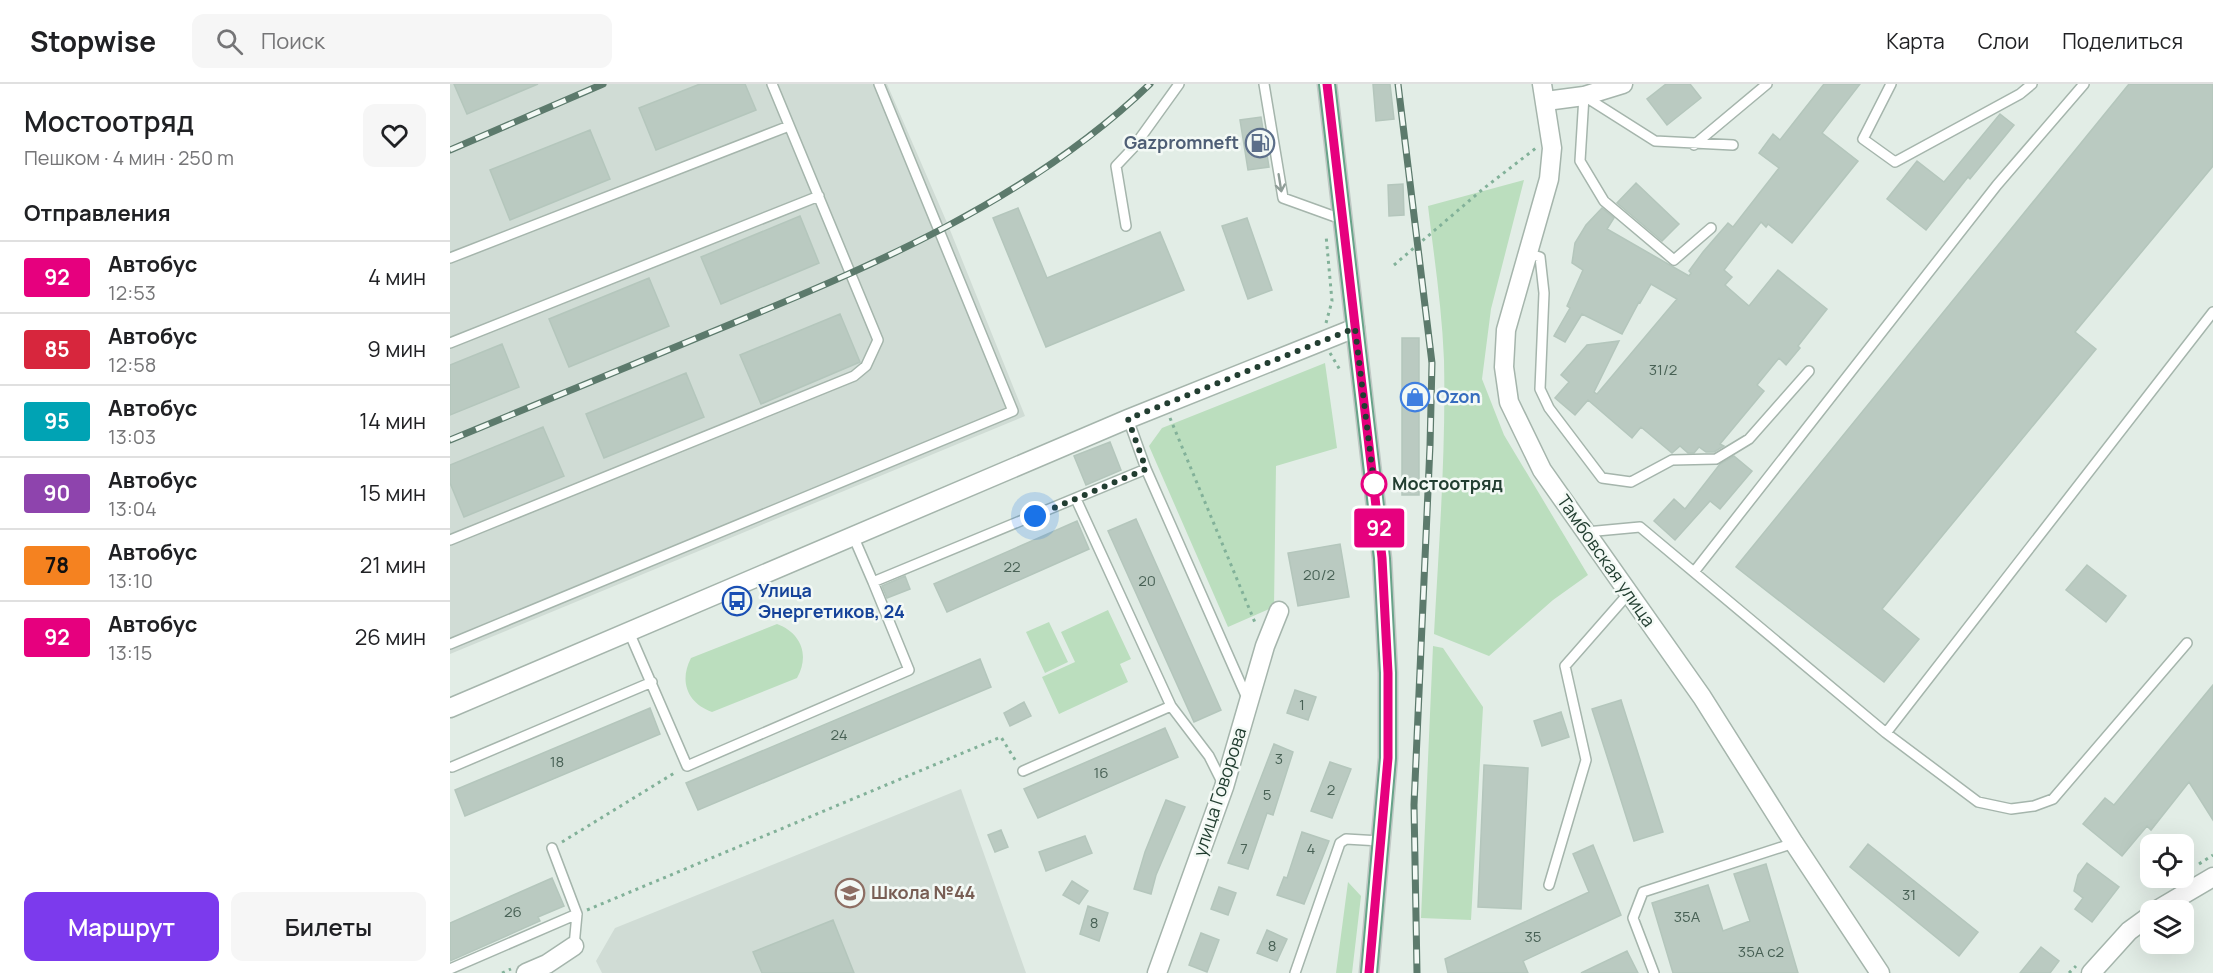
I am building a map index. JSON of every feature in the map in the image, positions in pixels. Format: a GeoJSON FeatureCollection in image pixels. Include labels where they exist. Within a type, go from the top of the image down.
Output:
{"type":"FeatureCollection","features":[{"type":"Feature","properties":{"kind":"main road"},"geometry":{"type":"LineString","coordinates":[[1327,84],[1382,558],[1388,673],[1388,758],[1369,973]]}},
{"type":"Feature","properties":{"kind":"street","name":"Тамбовская улица"},"geometry":{"type":"LineString","coordinates":[[1623,84],[1584,96],[1544,92],[1552,148],[1550,178],[1506,330],[1504,367],[1509,402],[1542,470],[1583,532],[1702,697],[1794,843],[1880,973]]}},
{"type":"Feature","properties":{"kind":"street"},"geometry":{"type":"LineString","coordinates":[[450,708],[1128,419],[1355,328]]}},
{"type":"Feature","properties":{"kind":"street","name":"улица Говорова"},"geometry":{"type":"LineString","coordinates":[[1157,973],[1224,787],[1265,646],[1279,611]]}},
{"type":"Feature","properties":{"kind":"street"},"geometry":{"type":"LineString","coordinates":[[2174,900],[2213,877]]}},
{"type":"Feature","properties":{"kind":"street"},"geometry":{"type":"LineString","coordinates":[[2091,973],[2129,932],[2140,924]]}},
{"type":"Feature","properties":{"kind":"street"},"geometry":{"type":"LineString","coordinates":[[526,973],[548,964],[574,946]]}},
{"type":"Feature","properties":{"kind":"lane"},"geometry":{"type":"LineString","coordinates":[[450,540],[854,376],[866,366],[878,340],[772,84]]}},
{"type":"Feature","properties":{"kind":"lane"},"geometry":{"type":"LineString","coordinates":[[450,644],[1013,411],[879,84]]}},
{"type":"Feature","properties":{"kind":"lane"},"geometry":{"type":"LineString","coordinates":[[1126,226],[1116,166],[1133,148],[1179,84]]}},
{"type":"Feature","properties":{"kind":"lane"},"geometry":{"type":"LineString","coordinates":[[1264,84],[1283,198],[1344,220]]}},
{"type":"Feature","properties":{"kind":"lane"},"geometry":{"type":"LineString","coordinates":[[1694,145],[1767,84]]}},
{"type":"Feature","properties":{"kind":"lane"},"geometry":{"type":"LineString","coordinates":[[1891,84],[1863,139],[1895,162],[2020,94],[2032,84]]}},
{"type":"Feature","properties":{"kind":"lane"},"geometry":{"type":"LineString","coordinates":[[1694,572],[1997,185],[2084,84]]}},
{"type":"Feature","properties":{"kind":"lane"},"geometry":{"type":"LineString","coordinates":[[1711,228],[1674,260],[1604,201],[1580,161],[1584,96],[1655,141],[1694,145],[1733,145]]}},
{"type":"Feature","properties":{"kind":"lane"},"geometry":{"type":"LineString","coordinates":[[450,258],[789,126]]}},
{"type":"Feature","properties":{"kind":"lane"},"geometry":{"type":"LineString","coordinates":[[450,343],[819,196]]}},
{"type":"Feature","properties":{"kind":"lane"},"geometry":{"type":"LineString","coordinates":[[1529,254],[1540,257],[1544,293],[1540,389],[1549,408],[1602,478],[1631,482],[1672,460],[1716,459],[1749,440],[1809,371]]}},
{"type":"Feature","properties":{"kind":"lane"},"geometry":{"type":"LineString","coordinates":[[1886,733],[2213,312]]}},
{"type":"Feature","properties":{"kind":"lane"},"geometry":{"type":"LineString","coordinates":[[1128,419],[1146,469],[1248,702]]}},
{"type":"Feature","properties":{"kind":"lane"},"geometry":{"type":"LineString","coordinates":[[873,582],[1146,469]]}},
{"type":"Feature","properties":{"kind":"lane"},"geometry":{"type":"LineString","coordinates":[[1076,499],[1171,706],[1209,756],[1224,787]]}},
{"type":"Feature","properties":{"kind":"lane"},"geometry":{"type":"LineString","coordinates":[[1583,532],[1640,527],[1886,733],[1978,802],[2011,809],[2034,806],[2053,799],[2187,643]]}},
{"type":"Feature","properties":{"kind":"lane"},"geometry":{"type":"LineString","coordinates":[[629,632],[687,766],[909,670],[854,537]]}},
{"type":"Feature","properties":{"kind":"lane"},"geometry":{"type":"LineString","coordinates":[[1549,885],[1586,760],[1565,666],[1629,593]]}},
{"type":"Feature","properties":{"kind":"lane"},"geometry":{"type":"LineString","coordinates":[[452,767],[652,682]]}},
{"type":"Feature","properties":{"kind":"lane"},"geometry":{"type":"LineString","coordinates":[[1023,771],[1171,706]]}},
{"type":"Feature","properties":{"kind":"lane"},"geometry":{"type":"LineString","coordinates":[[1295,973],[1341,843],[1346,839],[1380,841]]}},
{"type":"Feature","properties":{"kind":"lane"},"geometry":{"type":"LineString","coordinates":[[1654,973],[1633,918],[1643,892],[1794,843]]}},
{"type":"Feature","properties":{"kind":"lane"},"geometry":{"type":"LineString","coordinates":[[552,848],[577,914],[574,946]]}},
{"type":"Feature","properties":{"kind":"lane"},"geometry":{"type":"LineString","coordinates":[[450,969],[577,914]]}},
{"type":"Feature","properties":{"kind":"path"},"geometry":{"type":"LineString","coordinates":[[1394,266],[1484,189],[1538,147]]}},
{"type":"Feature","properties":{"kind":"path"},"geometry":{"type":"LineString","coordinates":[[1324,213],[1332,301],[1325,319],[1330,353],[1340,370]]}},
{"type":"Feature","properties":{"kind":"path"},"geometry":{"type":"LineString","coordinates":[[1170,416],[1265,646]]}},
{"type":"Feature","properties":{"kind":"path"},"geometry":{"type":"LineString","coordinates":[[577,914],[1001,737],[1023,771]]}},
{"type":"Feature","properties":{"kind":"path"},"geometry":{"type":"LineString","coordinates":[[552,848],[687,766]]}},
{"type":"Feature","properties":{"kind":"shaded area"},"geometry":{"type":"Polygon","coordinates":[[[450,84],[887,84],[948,225],[1025,416],[450,654],[450,84]]]}},
{"type":"Feature","properties":{"kind":"shaded area","name":"Школа №44"},"geometry":{"type":"Polygon","coordinates":[[[961,789],[1026,973],[602,973],[596,961],[615,928],[961,789]]]}},
{"type":"Feature","properties":{"kind":"green space"},"geometry":{"type":"Polygon","coordinates":[[[1524,180],[1491,309],[1482,379],[1504,435],[1588,575],[1553,600],[1489,656],[1434,634],[1443,463],[1444,360],[1440,302],[1428,206],[1524,180]]]}},
{"type":"Feature","properties":{"kind":"green space"},"geometry":{"type":"Polygon","coordinates":[[[1325,363],[1337,448],[1276,466],[1274,607],[1228,627],[1149,446],[1162,428],[1325,363]]]}},
{"type":"Feature","properties":{"kind":"green space"},"geometry":{"type":"Polygon","coordinates":[[[1108,610],[1131,659],[1120,664],[1128,682],[1059,714],[1042,677],[1075,662],[1061,632],[1108,610]]]}},
{"type":"Feature","properties":{"kind":"green space"},"geometry":{"type":"Polygon","coordinates":[[[1049,622],[1068,662],[1045,673],[1026,632],[1049,622]]]}},
{"type":"Feature","properties":{"kind":"green space"},"geometry":{"type":"Polygon","coordinates":[[[777,624],[792,633],[801,646],[803,661],[797,678],[712,712],[696,703],[686,683],[687,667],[691,658],[777,624]]]}},
{"type":"Feature","properties":{"kind":"green space"},"geometry":{"type":"Polygon","coordinates":[[[1433,646],[1443,648],[1483,707],[1471,920],[1421,918],[1433,646]]]}},
{"type":"Feature","properties":{"kind":"green space"},"geometry":{"type":"Polygon","coordinates":[[[1348,882],[1361,896],[1352,973],[1336,973],[1348,882]]]}},
{"type":"Feature","properties":{"kind":"building"},"geometry":{"type":"Polygon","coordinates":[[[454,84],[538,84],[467,114],[454,84]]]}},
{"type":"Feature","properties":{"kind":"building"},"geometry":{"type":"Polygon","coordinates":[[[700,84],[745,84],[756,110],[656,150],[639,108],[700,84]]]}},
{"type":"Feature","properties":{"kind":"building"},"geometry":{"type":"Polygon","coordinates":[[[1373,84],[1390,84],[1394,119],[1376,121],[1373,84]]]}},
{"type":"Feature","properties":{"kind":"building"},"geometry":{"type":"Polygon","coordinates":[[[1666,84],[1690,84],[1701,98],[1667,125],[1647,99],[1666,84]]]}},
{"type":"Feature","properties":{"kind":"building"},"geometry":{"type":"Polygon","coordinates":[[[1824,84],[1860,84],[1822,133],[1858,161],[1792,243],[1768,224],[1766,227],[1761,222],[1724,270],[1732,277],[1725,285],[1749,306],[1778,270],[1827,309],[1798,346],[1800,348],[1786,365],[1779,358],[1757,385],[1764,391],[1720,444],[1724,446],[1714,452],[1706,452],[1699,447],[1694,453],[1688,453],[1680,446],[1672,453],[1641,427],[1632,438],[1588,400],[1575,415],[1555,398],[1569,382],[1561,375],[1587,345],[1619,341],[1594,392],[1597,394],[1677,299],[1651,284],[1622,334],[1582,314],[1565,342],[1554,336],[1570,308],[1567,306],[1583,270],[1572,263],[1575,243],[1586,225],[1602,208],[1614,218],[1607,229],[1689,276],[1691,273],[1689,271],[1703,252],[1728,223],[1733,227],[1779,168],[1759,153],[1773,134],[1780,140],[1824,84]]]}},
{"type":"Feature","properties":{"kind":"building"},"geometry":{"type":"Polygon","coordinates":[[[2129,84],[2213,84],[2213,166],[2075,332],[2096,349],[1882,609],[1919,639],[1884,682],[1736,567],[2129,84]]]}},
{"type":"Feature","properties":{"kind":"building"},"geometry":{"type":"Polygon","coordinates":[[[2000,114],[2014,125],[1970,179],[1968,177],[1926,230],[1887,199],[1917,161],[1944,182],[2000,114]]]}},
{"type":"Feature","properties":{"kind":"building"},"geometry":{"type":"Polygon","coordinates":[[[1261,117],[1269,167],[1248,170],[1240,120],[1261,117]]]}},
{"type":"Feature","properties":{"kind":"building"},"geometry":{"type":"Polygon","coordinates":[[[590,130],[610,179],[510,220],[490,170],[590,130]]]}},
{"type":"Feature","properties":{"kind":"building"},"geometry":{"type":"Polygon","coordinates":[[[1636,183],[1679,224],[1662,241],[1617,203],[1636,183]]]}},
{"type":"Feature","properties":{"kind":"building"},"geometry":{"type":"Polygon","coordinates":[[[1403,184],[1404,215],[1389,216],[1388,185],[1403,184]]]}},
{"type":"Feature","properties":{"kind":"building"},"geometry":{"type":"Polygon","coordinates":[[[1018,208],[1047,278],[1160,232],[1184,290],[1046,347],[993,218],[1018,208]]]}},
{"type":"Feature","properties":{"kind":"building"},"geometry":{"type":"Polygon","coordinates":[[[800,216],[819,263],[721,304],[701,257],[800,216]]]}},
{"type":"Feature","properties":{"kind":"building"},"geometry":{"type":"Polygon","coordinates":[[[1247,218],[1272,290],[1248,299],[1222,226],[1247,218]]]}},
{"type":"Feature","properties":{"kind":"building"},"geometry":{"type":"Polygon","coordinates":[[[649,278],[669,326],[569,367],[549,319],[649,278]]]}},
{"type":"Feature","properties":{"kind":"building"},"geometry":{"type":"Polygon","coordinates":[[[840,314],[860,362],[761,404],[740,355],[840,314]]]}},
{"type":"Feature","properties":{"kind":"building"},"geometry":{"type":"Polygon","coordinates":[[[1402,338],[1419,338],[1419,495],[1402,495],[1402,338]]]}},
{"type":"Feature","properties":{"kind":"building"},"geometry":{"type":"Polygon","coordinates":[[[502,344],[519,387],[450,415],[450,365],[502,344]]]}},
{"type":"Feature","properties":{"kind":"building"},"geometry":{"type":"Polygon","coordinates":[[[686,373],[704,417],[604,458],[586,414],[686,373]]]}},
{"type":"Feature","properties":{"kind":"building"},"geometry":{"type":"Polygon","coordinates":[[[543,427],[564,476],[464,517],[450,483],[450,465],[543,427]]]}},
{"type":"Feature","properties":{"kind":"building"},"geometry":{"type":"Polygon","coordinates":[[[1110,442],[1121,470],[1086,485],[1074,456],[1110,442]]]}},
{"type":"Feature","properties":{"kind":"building"},"geometry":{"type":"Polygon","coordinates":[[[1734,456],[1752,471],[1720,509],[1710,501],[1675,540],[1654,521],[1674,499],[1685,509],[1720,464],[1734,456]]]}},
{"type":"Feature","properties":{"kind":"building"},"geometry":{"type":"Polygon","coordinates":[[[1136,519],[1221,710],[1194,722],[1108,531],[1136,519]]]}},
{"type":"Feature","properties":{"kind":"building"},"geometry":{"type":"Polygon","coordinates":[[[1077,521],[1089,549],[947,612],[934,584],[1077,521]]]}},
{"type":"Feature","properties":{"kind":"building"},"geometry":{"type":"Polygon","coordinates":[[[1340,544],[1349,597],[1298,606],[1288,553],[1340,544]]]}},
{"type":"Feature","properties":{"kind":"building"},"geometry":{"type":"Polygon","coordinates":[[[2087,565],[2126,596],[2106,622],[2066,590],[2087,565]]]}},
{"type":"Feature","properties":{"kind":"building"},"geometry":{"type":"Polygon","coordinates":[[[905,576],[910,589],[887,598],[882,586],[905,576]]]}},
{"type":"Feature","properties":{"kind":"building"},"geometry":{"type":"Polygon","coordinates":[[[980,659],[991,687],[698,810],[686,783],[980,659]]]}},
{"type":"Feature","properties":{"kind":"building"},"geometry":{"type":"Polygon","coordinates":[[[2213,685],[2213,820],[2189,782],[2151,830],[2147,826],[2122,856],[2083,824],[2105,798],[2114,805],[2213,685]]]}},
{"type":"Feature","properties":{"kind":"building"},"geometry":{"type":"Polygon","coordinates":[[[1295,690],[1316,697],[1308,720],[1287,713],[1295,690]]]}},
{"type":"Feature","properties":{"kind":"building"},"geometry":{"type":"Polygon","coordinates":[[[1621,700],[1663,832],[1634,841],[1592,709],[1621,700]]]}},
{"type":"Feature","properties":{"kind":"building"},"geometry":{"type":"Polygon","coordinates":[[[1024,702],[1031,716],[1010,726],[1004,713],[1024,702]]]}},
{"type":"Feature","properties":{"kind":"building"},"geometry":{"type":"Polygon","coordinates":[[[650,708],[660,734],[465,816],[455,790],[650,708]]]}},
{"type":"Feature","properties":{"kind":"building"},"geometry":{"type":"Polygon","coordinates":[[[1561,712],[1569,737],[1542,746],[1534,721],[1561,712]]]}},
{"type":"Feature","properties":{"kind":"building"},"geometry":{"type":"Polygon","coordinates":[[[1165,728],[1178,757],[1038,818],[1024,789],[1165,728]]]}},
{"type":"Feature","properties":{"kind":"building"},"geometry":{"type":"Polygon","coordinates":[[[1274,744],[1293,752],[1273,815],[1267,813],[1248,869],[1228,863],[1274,744]]]}},
{"type":"Feature","properties":{"kind":"building"},"geometry":{"type":"Polygon","coordinates":[[[1330,762],[1351,769],[1332,818],[1311,811],[1330,762]]]}},
{"type":"Feature","properties":{"kind":"building"},"geometry":{"type":"Polygon","coordinates":[[[1484,765],[1528,768],[1521,909],[1478,907],[1484,765]]]}},
{"type":"Feature","properties":{"kind":"building"},"geometry":{"type":"Polygon","coordinates":[[[1166,800],[1185,807],[1156,875],[1151,894],[1134,889],[1145,852],[1166,800]]]}},
{"type":"Feature","properties":{"kind":"building"},"geometry":{"type":"Polygon","coordinates":[[[1001,830],[1008,847],[995,852],[988,835],[1001,830]]]}},
{"type":"Feature","properties":{"kind":"building"},"geometry":{"type":"Polygon","coordinates":[[[1302,832],[1329,841],[1304,904],[1277,895],[1284,877],[1287,878],[1302,832]]]}},
{"type":"Feature","properties":{"kind":"building"},"geometry":{"type":"Polygon","coordinates":[[[1085,836],[1092,853],[1046,871],[1039,852],[1085,836]]]}},
{"type":"Feature","properties":{"kind":"building"},"geometry":{"type":"Polygon","coordinates":[[[1868,844],[1978,932],[1959,956],[1850,867],[1868,844]]]}},
{"type":"Feature","properties":{"kind":"building"},"geometry":{"type":"Polygon","coordinates":[[[1593,845],[1621,915],[1523,961],[1528,973],[1448,973],[1445,959],[1589,892],[1573,854],[1593,845]]]}},
{"type":"Feature","properties":{"kind":"building"},"geometry":{"type":"Polygon","coordinates":[[[2087,863],[2119,887],[2092,922],[2075,909],[2083,898],[2074,891],[2078,875],[2087,863]]]}},
{"type":"Feature","properties":{"kind":"building"},"geometry":{"type":"Polygon","coordinates":[[[1766,864],[1798,973],[1673,973],[1652,903],[1708,885],[1723,931],[1750,921],[1734,874],[1766,864]]]}},
{"type":"Feature","properties":{"kind":"building"},"geometry":{"type":"Polygon","coordinates":[[[552,878],[564,906],[538,917],[540,921],[450,961],[450,923],[552,878]]]}},
{"type":"Feature","properties":{"kind":"building"},"geometry":{"type":"Polygon","coordinates":[[[1072,881],[1088,891],[1079,904],[1063,895],[1072,881]]]}},
{"type":"Feature","properties":{"kind":"building"},"geometry":{"type":"Polygon","coordinates":[[[1219,887],[1236,893],[1228,915],[1211,909],[1219,887]]]}},
{"type":"Feature","properties":{"kind":"building"},"geometry":{"type":"Polygon","coordinates":[[[1088,906],[1108,913],[1099,941],[1080,934],[1088,906]]]}},
{"type":"Feature","properties":{"kind":"building"},"geometry":{"type":"Polygon","coordinates":[[[833,920],[854,973],[762,973],[753,952],[833,920]]]}},
{"type":"Feature","properties":{"kind":"building"},"geometry":{"type":"Polygon","coordinates":[[[1267,930],[1287,939],[1277,961],[1257,953],[1267,930]]]}},
{"type":"Feature","properties":{"kind":"building"},"geometry":{"type":"Polygon","coordinates":[[[1201,933],[1219,940],[1207,972],[1189,965],[1201,933]]]}},
{"type":"Feature","properties":{"kind":"building"},"geometry":{"type":"Polygon","coordinates":[[[2041,947],[2059,961],[2050,973],[2020,973],[2041,947]]]}},
{"type":"Feature","properties":{"kind":"building"},"geometry":{"type":"Polygon","coordinates":[[[1627,951],[1638,973],[1581,973],[1627,951]]]}},
{"type":"Feature","properties":{"kind":"railway"},"geometry":{"type":"LineString","coordinates":[[450,150],[603,84]]}},
{"type":"Feature","properties":{"kind":"railway"},"geometry":{"type":"LineString","coordinates":[[450,440],[833,281],[946,227],[1001,196],[1053,162],[1103,125],[1150,84]]}},
{"type":"Feature","properties":{"kind":"railway"},"geometry":{"type":"LineString","coordinates":[[1398,84],[1432,363],[1414,805],[1417,973]]}},
{"type":"Feature","properties":{"kind":"bus line","name":"92"},"geometry":{"type":"LineString","coordinates":[[1327,84],[1382,558],[1388,673],[1388,758],[1369,973]]}},
{"type":"Feature","properties":{"kind":"place","name":"Gazpromneft"},"geometry":{"type":"Point","coordinates":[1260,143]}},
{"type":"Feature","properties":{"kind":"place","name":"Ozon"},"geometry":{"type":"Point","coordinates":[1415,397]}},
{"type":"Feature","properties":{"kind":"place","name":"Мостоотряд"},"geometry":{"type":"Point","coordinates":[1374,484]}},
{"type":"Feature","properties":{"kind":"place","name":"Улица Энергетиков, 24"},"geometry":{"type":"Point","coordinates":[737,601]}},
{"type":"Feature","properties":{"kind":"place","name":"Школа №44"},"geometry":{"type":"Point","coordinates":[850,893]}},
{"type":"Feature","properties":{"kind":"route"},"geometry":{"type":"LineString","coordinates":[[1035,516],[1146,469],[1128,419],[1355,328],[1374,484]]}}]}
